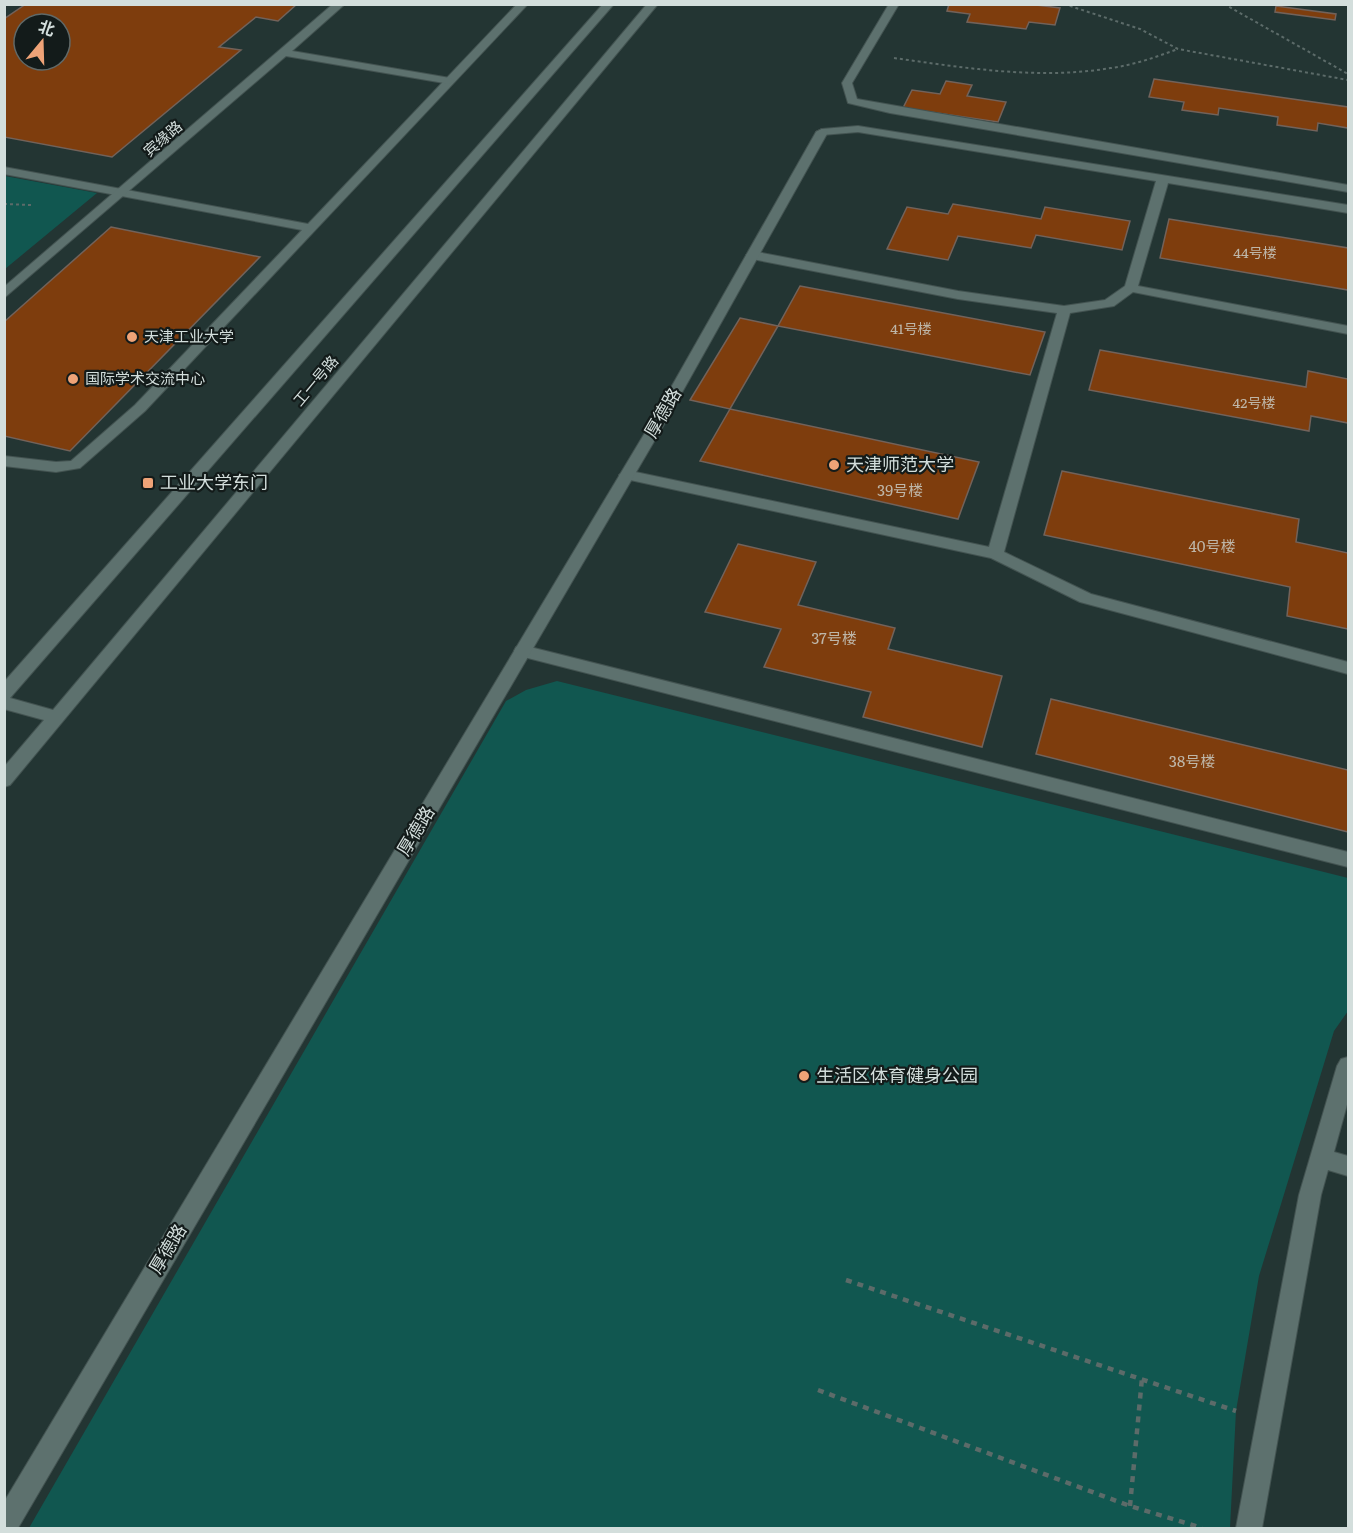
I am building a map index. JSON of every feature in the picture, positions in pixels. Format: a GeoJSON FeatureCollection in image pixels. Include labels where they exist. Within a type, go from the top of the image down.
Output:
{"type":"FeatureCollection","features":[{"type":"Feature","properties":{"kind":"main road","name":"宾缘路"},"geometry":{"type":"LineString","coordinates":[[4,294],[340,4]]}},
{"type":"Feature","properties":{"kind":"main road"},"geometry":{"type":"LineString","coordinates":[[4,461],[56,467],[75,465],[140,408],[523,4]]}},
{"type":"Feature","properties":{"kind":"main road","name":"工一号路"},"geometry":{"type":"LineString","coordinates":[[4,694],[609,4]]}},
{"type":"Feature","properties":{"kind":"main road","name":"工一号路"},"geometry":{"type":"LineString","coordinates":[[4,780],[653,4]]}},
{"type":"Feature","properties":{"kind":"main road"},"geometry":{"type":"LineString","coordinates":[[894,4],[847,83],[852,101],[890,110],[1348,189]]}},
{"type":"Feature","properties":{"kind":"main road"},"geometry":{"type":"LineString","coordinates":[[284,53],[450,81]]}},
{"type":"Feature","properties":{"kind":"main road","name":"厚德路"},"geometry":{"type":"LineString","coordinates":[[4,1527],[626,475],[822,132],[858,129],[1163,179]]}},
{"type":"Feature","properties":{"kind":"main road"},"geometry":{"type":"LineString","coordinates":[[4,170],[309,228]]}},
{"type":"Feature","properties":{"kind":"main road"},"geometry":{"type":"LineString","coordinates":[[752,255],[958,295],[1064,310],[1109,303],[1131,288],[1143,257],[1163,179],[1348,209]]}},
{"type":"Feature","properties":{"kind":"main road"},"geometry":{"type":"LineString","coordinates":[[1131,288],[1348,330]]}},
{"type":"Feature","properties":{"kind":"main road"},"geometry":{"type":"LineString","coordinates":[[994,554],[1064,310]]}},
{"type":"Feature","properties":{"kind":"main road"},"geometry":{"type":"LineString","coordinates":[[626,475],[994,554],[1086,598],[1348,668]]}},
{"type":"Feature","properties":{"kind":"main road"},"geometry":{"type":"LineString","coordinates":[[522,651],[1348,860]]}},
{"type":"Feature","properties":{"kind":"main road"},"geometry":{"type":"LineString","coordinates":[[4,703],[56,717]]}},
{"type":"Feature","properties":{"kind":"main road"},"geometry":{"type":"LineString","coordinates":[[1249,1528],[1310,1195],[1348,1066]]}},
{"type":"Feature","properties":{"kind":"main road"},"geometry":{"type":"LineString","coordinates":[[1321,1158],[1348,1166]]}},
{"type":"Feature","properties":{"kind":"path"},"geometry":{"type":"LineString","coordinates":[[1064,4],[1140,29],[1178,49],[1348,80]]}},
{"type":"Feature","properties":{"kind":"path"},"geometry":{"type":"LineString","coordinates":[[1224,4],[1348,74]]}},
{"type":"Feature","properties":{"kind":"path"},"geometry":{"type":"LineString","coordinates":[[865,53],[1027,70],[1098,70],[1146,60],[1178,49]]}},
{"type":"Feature","properties":{"kind":"path"},"geometry":{"type":"LineString","coordinates":[[846,1280],[1268,1422]]}},
{"type":"Feature","properties":{"kind":"path"},"geometry":{"type":"LineString","coordinates":[[1130,1506],[1142,1378]]}},
{"type":"Feature","properties":{"kind":"path"},"geometry":{"type":"LineString","coordinates":[[818,1390],[1130,1506],[1202,1528]]}},
{"type":"Feature","properties":{"kind":"green space"},"geometry":{"type":"Polygon","coordinates":[[[5,176],[97,193],[5,269],[5,176]]]}},
{"type":"Feature","properties":{"kind":"green space","name":"生活区体育健身公园"},"geometry":{"type":"Polygon","coordinates":[[[557,681],[1348,878],[1348,1011],[1334,1031],[1259,1276],[1236,1411],[1230,1528],[29,1528],[506,701],[526,690],[557,681]]]}},
{"type":"Feature","properties":{"kind":"building"},"geometry":{"type":"Polygon","coordinates":[[[26,4],[297,4],[278,21],[256,17],[219,47],[241,50],[112,157],[4,137],[4,19],[12,14],[12,72],[72,72],[72,12],[14,12],[26,4]]]}},
{"type":"Feature","properties":{"kind":"building"},"geometry":{"type":"Polygon","coordinates":[[[949,4],[1028,4],[1060,8],[1055,25],[1029,22],[1026,29],[967,22],[970,14],[947,11],[949,4]]]}},
{"type":"Feature","properties":{"kind":"building"},"geometry":{"type":"Polygon","coordinates":[[[1276,6],[1336,14],[1335,20],[1275,12],[1276,6]]]}},
{"type":"Feature","properties":{"kind":"building"},"geometry":{"type":"Polygon","coordinates":[[[1154,79],[1348,107],[1348,128],[1318,123],[1317,131],[1277,125],[1278,117],[1219,108],[1218,115],[1182,110],[1184,102],[1149,97],[1154,79]]]}},
{"type":"Feature","properties":{"kind":"building"},"geometry":{"type":"Polygon","coordinates":[[[946,81],[972,85],[967,96],[1006,102],[998,122],[903,108],[912,90],[940,94],[946,81]]]}},
{"type":"Feature","properties":{"kind":"building"},"geometry":{"type":"Polygon","coordinates":[[[953,204],[1041,219],[1045,207],[1130,221],[1122,250],[1036,235],[1031,248],[958,236],[948,260],[887,249],[907,207],[948,214],[953,204]]]}},
{"type":"Feature","properties":{"kind":"building"},"geometry":{"type":"Polygon","coordinates":[[[1169,219],[1348,248],[1348,290],[1160,258],[1169,219]]]}},
{"type":"Feature","properties":{"kind":"building","name":"国际学术交流中心"},"geometry":{"type":"Polygon","coordinates":[[[111,227],[260,257],[70,451],[4,436],[4,322],[111,227]]]}},
{"type":"Feature","properties":{"kind":"building"},"geometry":{"type":"Polygon","coordinates":[[[800,286],[1045,332],[1030,375],[778,326],[800,286]]]}},
{"type":"Feature","properties":{"kind":"building"},"geometry":{"type":"Polygon","coordinates":[[[740,318],[778,326],[730,409],[690,400],[740,318]]]}},
{"type":"Feature","properties":{"kind":"building"},"geometry":{"type":"Polygon","coordinates":[[[1100,350],[1306,387],[1308,371],[1348,379],[1348,423],[1311,416],[1309,431],[1089,390],[1100,350]]]}},
{"type":"Feature","properties":{"kind":"building"},"geometry":{"type":"Polygon","coordinates":[[[730,409],[979,462],[958,519],[700,461],[730,409]]]}},
{"type":"Feature","properties":{"kind":"building"},"geometry":{"type":"Polygon","coordinates":[[[1062,471],[1299,519],[1296,542],[1348,553],[1348,629],[1287,616],[1290,587],[1044,535],[1062,471]]]}},
{"type":"Feature","properties":{"kind":"building"},"geometry":{"type":"Polygon","coordinates":[[[738,544],[816,562],[798,605],[895,628],[888,649],[1002,676],[982,747],[863,717],[871,692],[764,667],[781,629],[705,612],[738,544]]]}},
{"type":"Feature","properties":{"kind":"building"},"geometry":{"type":"Polygon","coordinates":[[[1051,699],[1348,770],[1348,832],[1036,754],[1051,699]]]}},
{"type":"Feature","properties":{"kind":"place","name":"天津工业大学"},"geometry":{"type":"Point","coordinates":[132,337]}},
{"type":"Feature","properties":{"kind":"place","name":"国际学术交流中心"},"geometry":{"type":"Point","coordinates":[73,379]}},
{"type":"Feature","properties":{"kind":"place","name":"天津师范大学"},"geometry":{"type":"Point","coordinates":[834,465]}},
{"type":"Feature","properties":{"kind":"place","name":"工业大学东门"},"geometry":{"type":"Point","coordinates":[148,483]}},
{"type":"Feature","properties":{"kind":"place","name":"生活区体育健身公园"},"geometry":{"type":"Point","coordinates":[804,1076]}}]}
